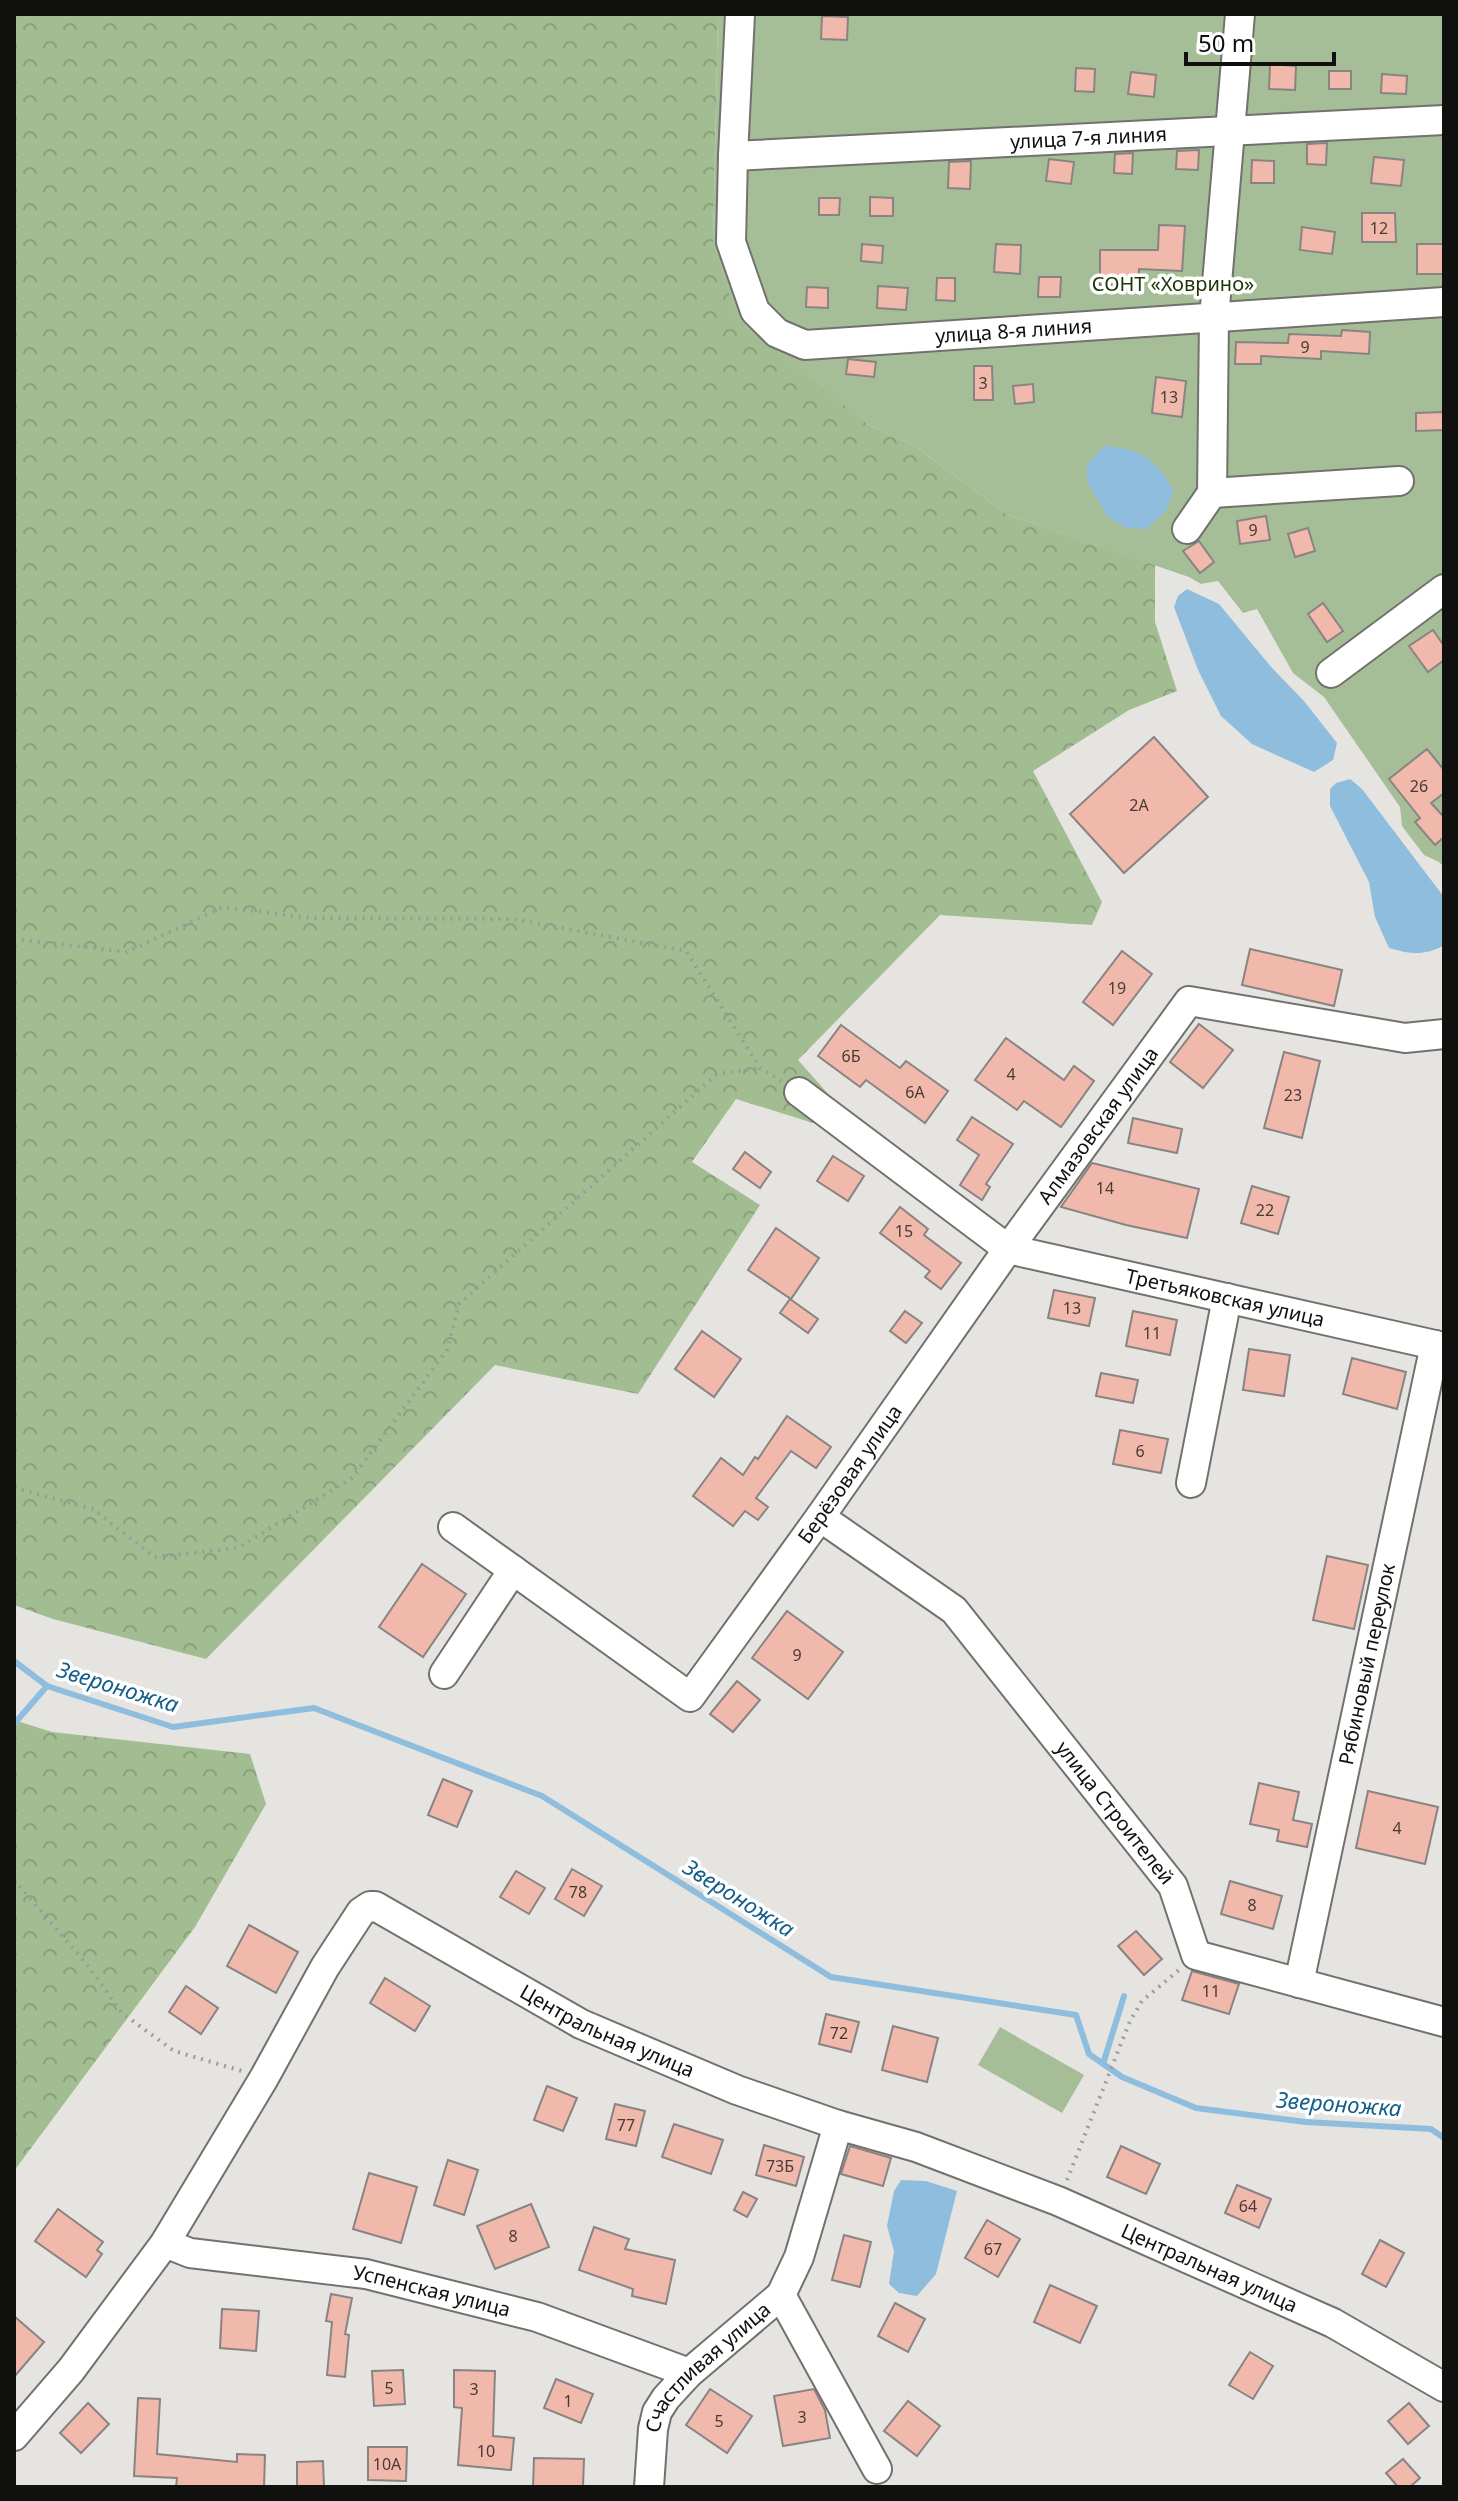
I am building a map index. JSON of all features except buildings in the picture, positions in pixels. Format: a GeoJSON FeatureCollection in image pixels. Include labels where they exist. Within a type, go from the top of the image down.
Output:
{"type":"FeatureCollection","features":[{"type":"Feature","properties":{"kind":"street","name":"улица 8-я линия"},"geometry":{"type":"LineString","coordinates":[[740,14],[731,242],[755,311],[777,333],[805,345],[1444,302]]}},
{"type":"Feature","properties":{"kind":"street"},"geometry":{"type":"LineString","coordinates":[[1187,529],[1212,493],[1214,318],[1240,14]]}},
{"type":"Feature","properties":{"kind":"street","name":"улица 7-я линия"},"geometry":{"type":"LineString","coordinates":[[733,156],[1444,120]]}},
{"type":"Feature","properties":{"kind":"street"},"geometry":{"type":"LineString","coordinates":[[1212,493],[1399,481]]}},
{"type":"Feature","properties":{"kind":"street"},"geometry":{"type":"LineString","coordinates":[[1331,673],[1444,589]]}},
{"type":"Feature","properties":{"kind":"street","name":"Алмазовская улица"},"geometry":{"type":"LineString","coordinates":[[1008,1249],[1189,1001],[1405,1038],[1444,1034]]}},
{"type":"Feature","properties":{"kind":"street"},"geometry":{"type":"LineString","coordinates":[[799,1092],[1008,1249]]}},
{"type":"Feature","properties":{"kind":"street","name":"Третьяковская улица"},"geometry":{"type":"LineString","coordinates":[[1008,1249],[1439,1346]]}},
{"type":"Feature","properties":{"kind":"street","name":"Берёзовая улица"},"geometry":{"type":"LineString","coordinates":[[513,1570],[690,1697],[1008,1249]]}},
{"type":"Feature","properties":{"kind":"street"},"geometry":{"type":"LineString","coordinates":[[1191,1483],[1227,1298]]}},
{"type":"Feature","properties":{"kind":"street","name":"Рябиновый переулок"},"geometry":{"type":"LineString","coordinates":[[1299,1983],[1439,1346]]}},
{"type":"Feature","properties":{"kind":"street","name":"улица Строителей"},"geometry":{"type":"LineString","coordinates":[[820,1517],[954,1610],[1173,1886],[1196,1955]]}},
{"type":"Feature","properties":{"kind":"street"},"geometry":{"type":"LineString","coordinates":[[444,1674],[513,1570],[453,1527]]}},
{"type":"Feature","properties":{"kind":"street","name":"Центральная улица"},"geometry":{"type":"LineString","coordinates":[[14,2436],[71,2370],[165,2243],[264,2078],[325,1967],[365,1908],[375,1906],[581,2024],[737,2090],[838,2125],[916,2147],[1058,2201],[1333,2323],[1444,2387]]}},
{"type":"Feature","properties":{"kind":"street"},"geometry":{"type":"LineString","coordinates":[[1196,1955],[1444,2022]]}},
{"type":"Feature","properties":{"kind":"street","name":"Счастливая улица"},"geometry":{"type":"LineString","coordinates":[[649,2487],[653,2429],[657,2412],[666,2398],[689,2373],[781,2295],[799,2257],[838,2125]]}},
{"type":"Feature","properties":{"kind":"street","name":"Успенская улица"},"geometry":{"type":"LineString","coordinates":[[165,2243],[190,2253],[366,2274],[537,2317],[689,2373]]}},
{"type":"Feature","properties":{"kind":"street"},"geometry":{"type":"LineString","coordinates":[[781,2295],[877,2469]]}},
{"type":"Feature","properties":{"kind":"path"},"geometry":{"type":"LineString","coordinates":[[14,939],[127,952],[223,907],[311,918],[513,919],[686,951],[760,1068],[799,1092]]}},
{"type":"Feature","properties":{"kind":"path"},"geometry":{"type":"LineString","coordinates":[[14,1488],[93,1509],[154,1557],[238,1548],[352,1478],[447,1350],[459,1304],[717,1074],[760,1068]]}},
{"type":"Feature","properties":{"kind":"path"},"geometry":{"type":"LineString","coordinates":[[14,1880],[85,1962],[122,2013],[174,2051],[264,2078]]}},
{"type":"Feature","properties":{"kind":"path"},"geometry":{"type":"LineString","coordinates":[[1058,2201],[1130,2021],[1142,2001],[1196,1955]]}},
{"type":"Feature","properties":{"kind":"green space"},"geometry":{"type":"Polygon","coordinates":[[[14,14],[718,14],[713,242],[867,424],[916,447],[1008,515],[1155,565],[1155,622],[1177,691],[1129,710],[1033,771],[1102,902],[1092,925],[940,915],[798,1060],[830,1096],[813,1123],[736,1099],[692,1162],[760,1205],[638,1394],[495,1365],[206,1659],[53,1619],[14,1605],[14,14]]]}},
{"type":"Feature","properties":{"kind":"green space","name":"СОНТ «Ховрино»"},"geometry":{"type":"Polygon","coordinates":[[[718,14],[1444,14],[1444,867],[1424,855],[1402,826],[1400,807],[1324,697],[1293,673],[1257,609],[1243,613],[1218,581],[1201,584],[1189,577],[1008,515],[916,447],[867,424],[737,319],[713,242],[718,14]]]}},
{"type":"Feature","properties":{"kind":"green space"},"geometry":{"type":"Polygon","coordinates":[[[14,1720],[52,1732],[250,1754],[266,1804],[195,1927],[14,2171],[14,1720]]]}},
{"type":"Feature","properties":{"kind":"green space"},"geometry":{"type":"Polygon","coordinates":[[[1000,2027],[1084,2075],[1062,2113],[978,2065],[1000,2027]]]}},
{"type":"Feature","properties":{"kind":"water"},"geometry":{"type":"Polygon","coordinates":[[[1105,446],[1127,449],[1145,457],[1160,470],[1173,490],[1167,510],[1146,529],[1127,528],[1108,517],[1087,482],[1087,464],[1105,446]]]}},
{"type":"Feature","properties":{"kind":"water"},"geometry":{"type":"Polygon","coordinates":[[[1187,589],[1219,604],[1304,701],[1337,743],[1333,760],[1314,772],[1252,744],[1221,716],[1198,670],[1174,607],[1178,596],[1187,589]]]}},
{"type":"Feature","properties":{"kind":"water"},"geometry":{"type":"Polygon","coordinates":[[[1350,779],[1362,789],[1444,897],[1443,946],[1416,953],[1389,948],[1375,917],[1369,882],[1330,806],[1330,789],[1336,783],[1350,779]]]}},
{"type":"Feature","properties":{"kind":"water"},"geometry":{"type":"Polygon","coordinates":[[[901,2180],[926,2181],[957,2191],[936,2274],[917,2296],[899,2293],[889,2284],[894,2251],[887,2226],[894,2191],[901,2180]]]}},
{"type":"Feature","properties":{"kind":"waterway","name":"Звероножка"},"geometry":{"type":"LineString","coordinates":[[14,1661],[47,1686],[173,1727],[314,1708],[542,1796],[831,1977],[1076,2015],[1089,2054],[1122,2077],[1196,2108],[1306,2122],[1431,2129],[1444,2138]]}},
{"type":"Feature","properties":{"kind":"waterway"},"geometry":{"type":"LineString","coordinates":[[14,1724],[47,1686]]}},
{"type":"Feature","properties":{"kind":"waterway"},"geometry":{"type":"LineString","coordinates":[[1103,2064],[1124,1996]]}}]}
